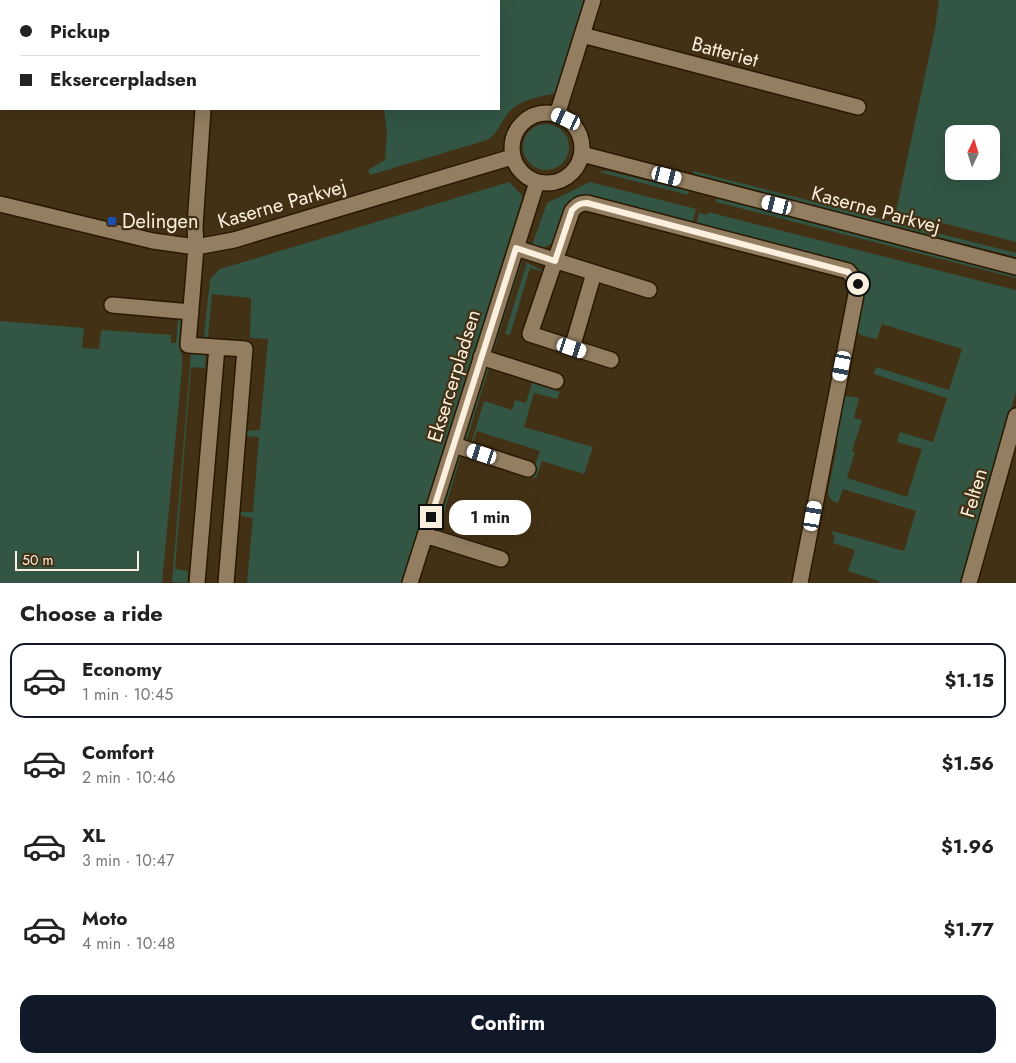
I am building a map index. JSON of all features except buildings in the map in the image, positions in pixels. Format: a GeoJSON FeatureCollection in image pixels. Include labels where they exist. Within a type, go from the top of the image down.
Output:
{"type":"FeatureCollection","features":[{"type":"Feature","properties":{"kind":"street"},"geometry":{"type":"LineString","coordinates":[[557,115],[593,0]]}},
{"type":"Feature","properties":{"kind":"street","name":"Batteriet"},"geometry":{"type":"LineString","coordinates":[[582,35],[858,107]]}},
{"type":"Feature","properties":{"kind":"street"},"geometry":{"type":"LineString","coordinates":[[203,110],[195,226],[196,247],[188,345],[246,349],[226,583]]}},
{"type":"Feature","properties":{"kind":"street"},"geometry":{"type":"LineString","coordinates":[[547,113],[566,119],[574,126],[582,144],[582,154],[578,166],[570,175],[560,181],[548,184],[536,182],[517,168],[512,156],[512,146],[519,126],[527,119],[547,113]]}},
{"type":"Feature","properties":{"kind":"street","name":"Kaserne Parkvej"},"geometry":{"type":"LineString","coordinates":[[582,154],[1016,267]]}},
{"type":"Feature","properties":{"kind":"street","name":"Kaserne Parkvej"},"geometry":{"type":"LineString","coordinates":[[0,204],[153,241],[196,247],[234,240],[512,156]]}},
{"type":"Feature","properties":{"kind":"street","name":"Eksercerpladsen"},"geometry":{"type":"LineString","coordinates":[[410,583],[536,182]]}},
{"type":"Feature","properties":{"kind":"street"},"geometry":{"type":"LineString","coordinates":[[611,360],[530,334],[572,210],[582,203],[848,272],[858,284],[800,583]]}},
{"type":"Feature","properties":{"kind":"street"},"geometry":{"type":"LineString","coordinates":[[516,248],[649,290]]}},
{"type":"Feature","properties":{"kind":"street"},"geometry":{"type":"LineString","coordinates":[[572,348],[594,273]]}},
{"type":"Feature","properties":{"kind":"street"},"geometry":{"type":"LineString","coordinates":[[112,305],[191,312]]}},
{"type":"Feature","properties":{"kind":"street"},"geometry":{"type":"LineString","coordinates":[[197,583],[217,347]]}},
{"type":"Feature","properties":{"kind":"street"},"geometry":{"type":"LineString","coordinates":[[481,357],[556,381]]}},
{"type":"Feature","properties":{"kind":"street","name":"Felten"},"geometry":{"type":"LineString","coordinates":[[973,582],[1016,416]]}},
{"type":"Feature","properties":{"kind":"street"},"geometry":{"type":"LineString","coordinates":[[454,445],[528,469]]}},
{"type":"Feature","properties":{"kind":"street"},"geometry":{"type":"LineString","coordinates":[[425,535],[501,559]]}},
{"type":"Feature","properties":{"kind":"green space"},"geometry":{"type":"Polygon","coordinates":[[[500,0],[585,0],[556,93],[519,104],[509,112],[497,131],[487,140],[370,175],[368,170],[385,160],[387,133],[384,110],[500,110],[500,0]]]}},
{"type":"Feature","properties":{"kind":"green space"},"geometry":{"type":"Polygon","coordinates":[[[939,0],[1016,0],[1016,242],[896,211],[935,29],[939,0]]]}},
{"type":"Feature","properties":{"kind":"green space"},"geometry":{"type":"Polygon","coordinates":[[[541,124],[551,124],[565,134],[569,147],[565,160],[559,166],[551,170],[541,170],[527,160],[523,152],[523,142],[533,128],[541,124]]]}},
{"type":"Feature","properties":{"kind":"green space"},"geometry":{"type":"Polygon","coordinates":[[[608,171],[689,191],[688,195],[599,172],[608,171]]]}},
{"type":"Feature","properties":{"kind":"green space"},"geometry":{"type":"Polygon","coordinates":[[[693,171],[1016,253],[1016,257],[693,175],[693,171]]]}},
{"type":"Feature","properties":{"kind":"green space"},"geometry":{"type":"Polygon","coordinates":[[[509,182],[523,196],[403,583],[247,583],[253,518],[237,515],[237,512],[253,512],[259,437],[245,436],[244,431],[260,430],[268,339],[250,338],[251,298],[212,294],[208,337],[204,337],[210,279],[220,269],[509,182]]]}},
{"type":"Feature","properties":{"kind":"green space"},"geometry":{"type":"Polygon","coordinates":[[[590,182],[696,209],[692,224],[587,197],[579,197],[567,203],[554,241],[545,247],[533,247],[532,245],[547,203],[590,182]]]}},
{"type":"Feature","properties":{"kind":"green space"},"geometry":{"type":"Polygon","coordinates":[[[717,198],[1016,274],[1016,278],[716,202],[717,198]]]}},
{"type":"Feature","properties":{"kind":"green space"},"geometry":{"type":"Polygon","coordinates":[[[708,212],[1016,290],[1016,392],[963,583],[879,583],[879,581],[848,571],[855,550],[833,543],[835,536],[832,534],[833,531],[904,551],[916,511],[843,489],[838,503],[831,499],[828,492],[838,441],[833,439],[843,398],[846,396],[859,398],[854,418],[862,420],[852,451],[855,452],[847,478],[907,497],[922,449],[897,442],[900,432],[933,442],[947,398],[874,374],[876,367],[949,390],[962,349],[882,324],[877,339],[862,335],[856,329],[863,280],[863,276],[858,268],[696,225],[699,213],[707,215],[708,212]]]}},
{"type":"Feature","properties":{"kind":"green space"},"geometry":{"type":"Polygon","coordinates":[[[522,262],[493,353],[491,348],[517,263],[522,262]]]}},
{"type":"Feature","properties":{"kind":"green space"},"geometry":{"type":"Polygon","coordinates":[[[527,262],[543,272],[530,268],[510,335],[505,334],[527,262]]]}},
{"type":"Feature","properties":{"kind":"green space"},"geometry":{"type":"Polygon","coordinates":[[[178,319],[182,322],[180,351],[182,354],[182,369],[162,583],[0,583],[0,321],[84,328],[82,348],[99,349],[101,331],[103,330],[171,335],[171,343],[176,343],[178,319]]]}},
{"type":"Feature","properties":{"kind":"green space"},"geometry":{"type":"Polygon","coordinates":[[[191,353],[206,355],[205,368],[191,367],[175,569],[188,571],[187,583],[172,582],[191,353]]]}},
{"type":"Feature","properties":{"kind":"green space"},"geometry":{"type":"Polygon","coordinates":[[[489,368],[466,442],[463,438],[484,369],[489,368]]]}},
{"type":"Feature","properties":{"kind":"green space"},"geometry":{"type":"Polygon","coordinates":[[[532,383],[560,392],[557,399],[534,393],[524,427],[593,447],[584,474],[542,461],[536,478],[531,477],[540,451],[477,431],[471,444],[484,401],[512,410],[515,400],[526,403],[532,383]]]}},
{"type":"Feature","properties":{"kind":"green space"},"geometry":{"type":"Polygon","coordinates":[[[461,456],[438,532],[435,526],[457,457],[461,456]]]}},
{"type":"Feature","properties":{"kind":"place","name":"Delingen"},"geometry":{"type":"Point","coordinates":[112,221]}},
{"type":"Feature","properties":{"kind":"route"},"geometry":{"type":"LineString","coordinates":[[431,517],[516,248],[555,261],[572,210],[576,206],[587,203],[848,272],[858,284]]}}]}
